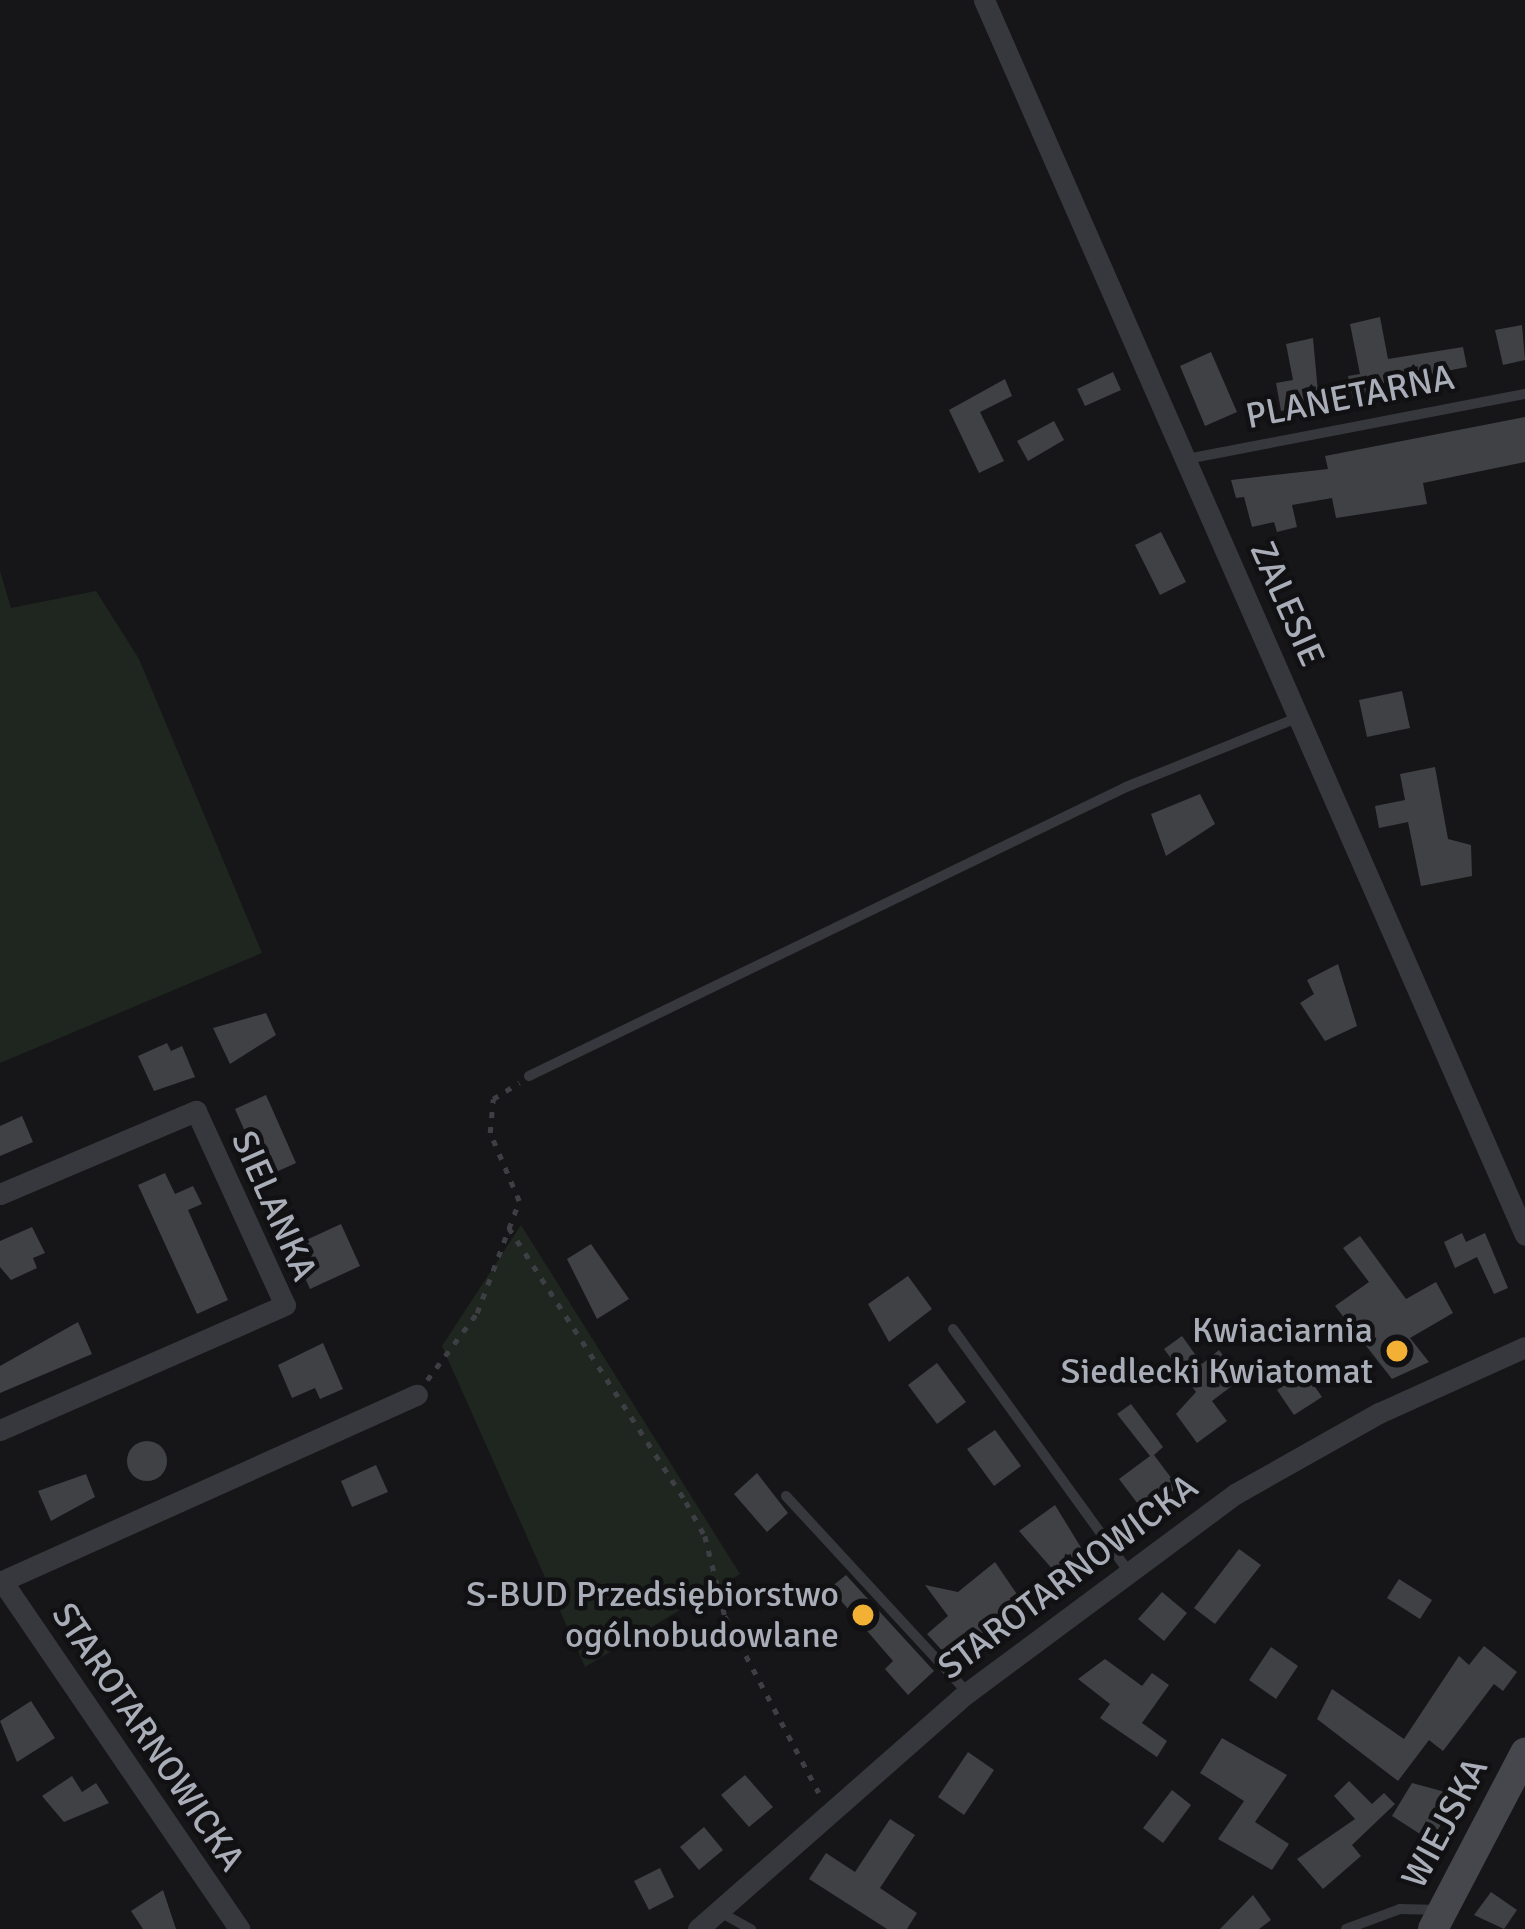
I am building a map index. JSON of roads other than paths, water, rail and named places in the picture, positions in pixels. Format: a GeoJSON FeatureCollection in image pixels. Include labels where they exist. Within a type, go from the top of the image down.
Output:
{"type":"FeatureCollection","features":[{"type":"Feature","properties":{"kind":"street","name":"ZALESIE"},"geometry":{"type":"LineString","coordinates":[[984,0],[1525,1235]]}},
{"type":"Feature","properties":{"kind":"street","name":"SIELANKA"},"geometry":{"type":"LineString","coordinates":[[0,1194],[196,1111],[285,1305],[0,1430]]}},
{"type":"Feature","properties":{"kind":"street","name":"STAROTARNOWICKA"},"geometry":{"type":"LineString","coordinates":[[698,1929],[828,1810],[968,1693],[1130,1572],[1291,1460],[1525,1347]]}},
{"type":"Feature","properties":{"kind":"street"},"geometry":{"type":"LineString","coordinates":[[1,1582],[417,1395]]}},
{"type":"Feature","properties":{"kind":"street","name":"STAROTARNOWICKA"},"geometry":{"type":"LineString","coordinates":[[1,1582],[239,1929]]}},
{"type":"Feature","properties":{"kind":"street","name":"WIEJSKA"},"geometry":{"type":"LineString","coordinates":[[1438,1919],[1525,1754]]}},
{"type":"Feature","properties":{"kind":"lane","name":"PLANETARNA"},"geometry":{"type":"LineString","coordinates":[[1187,459],[1525,394]]}},
{"type":"Feature","properties":{"kind":"lane"},"geometry":{"type":"LineString","coordinates":[[529,1076],[1126,787],[1300,716]]}},
{"type":"Feature","properties":{"kind":"lane"},"geometry":{"type":"LineString","coordinates":[[953,1329],[1130,1572]]}},
{"type":"Feature","properties":{"kind":"lane"},"geometry":{"type":"LineString","coordinates":[[786,1496],[968,1693]]}},
{"type":"Feature","properties":{"kind":"lane"},"geometry":{"type":"LineString","coordinates":[[1346,1929],[1400,1909],[1438,1919]]}},
{"type":"Feature","properties":{"kind":"lane"},"geometry":{"type":"LineString","coordinates":[[716,1910],[751,1929]]}},
{"type":"Feature","properties":{"kind":"place","name":"Kwiaciarnia Siedlecki Kwiatomat"},"geometry":{"type":"Point","coordinates":[1397,1351]}},
{"type":"Feature","properties":{"kind":"place","name":"S-BUD Przedsiębiorstwo ogólnobudowlane"},"geometry":{"type":"Point","coordinates":[863,1615]}}]}
